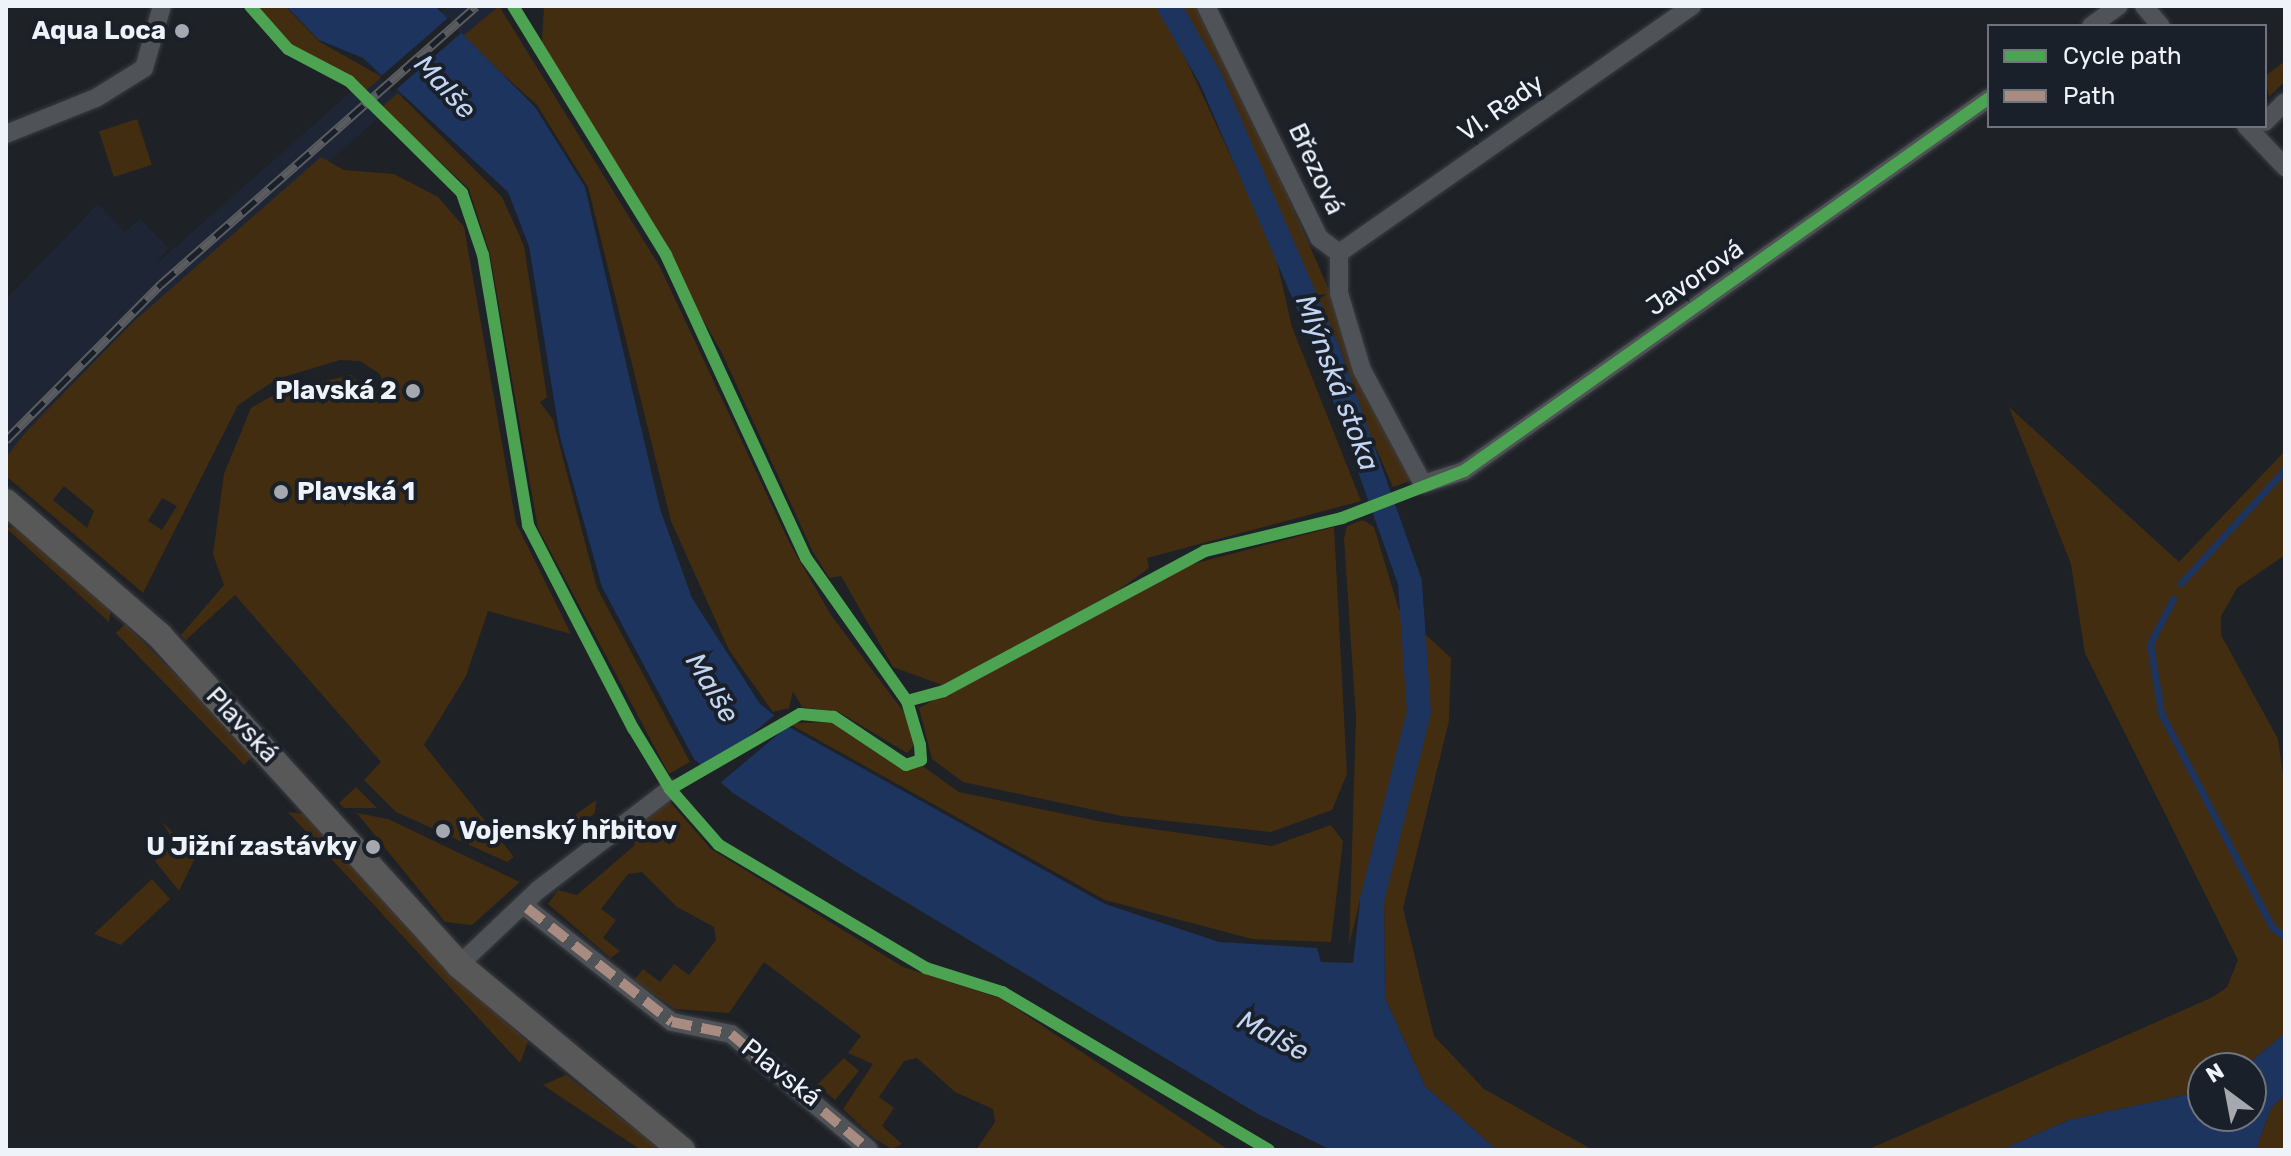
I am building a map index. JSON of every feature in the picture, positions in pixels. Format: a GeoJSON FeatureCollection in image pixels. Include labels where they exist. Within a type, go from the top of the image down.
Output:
{"type":"FeatureCollection","features":[{"type":"Feature","properties":{"kind":"street"},"geometry":{"type":"LineString","coordinates":[[6,134],[96,98],[144,68],[162,6]]}},
{"type":"Feature","properties":{"kind":"street","name":"Březová"},"geometry":{"type":"LineString","coordinates":[[1206,6],[1319,238],[1339,253],[1339,293],[1362,370],[1423,484]]}},
{"type":"Feature","properties":{"kind":"street","name":"Vl. Rady"},"geometry":{"type":"LineString","coordinates":[[1339,253],[1692,6]]}},
{"type":"Feature","properties":{"kind":"street"},"geometry":{"type":"LineString","coordinates":[[2094,24],[2119,6]]}},
{"type":"Feature","properties":{"kind":"street"},"geometry":{"type":"LineString","coordinates":[[2144,6],[2159,24]]}},
{"type":"Feature","properties":{"kind":"street","name":"Javorová"},"geometry":{"type":"LineString","coordinates":[[1423,484],[1464,471],[1987,99]]}},
{"type":"Feature","properties":{"kind":"street"},"geometry":{"type":"LineString","coordinates":[[2267,118],[2285,102]]}},
{"type":"Feature","properties":{"kind":"street"},"geometry":{"type":"LineString","coordinates":[[2257,128],[2285,167]]}},
{"type":"Feature","properties":{"kind":"street","name":"Plavská"},"geometry":{"type":"LineString","coordinates":[[7,505],[160,636],[459,965],[682,1150]]}},
{"type":"Feature","properties":{"kind":"street"},"geometry":{"type":"LineString","coordinates":[[459,965],[527,908],[538,890],[670,789]]}},
{"type":"Feature","properties":{"kind":"street","name":"Plavská"},"geometry":{"type":"LineString","coordinates":[[527,908],[672,1022],[731,1034],[869,1150]]}},
{"type":"Feature","properties":{"kind":"shaded area"},"geometry":{"type":"Polygon","coordinates":[[[256,6],[285,6],[320,42],[382,77],[364,92],[290,44],[256,6]]]}},
{"type":"Feature","properties":{"kind":"shaded area"},"geometry":{"type":"Polygon","coordinates":[[[448,6],[505,6],[174,298],[6,468],[6,299],[98,204],[125,232],[140,219],[169,248],[154,266],[448,6]]]}},
{"type":"Feature","properties":{"kind":"shaded area"},"geometry":{"type":"Polygon","coordinates":[[[499,6],[660,267],[790,544],[831,615],[903,711],[916,743],[907,753],[839,712],[802,707],[793,691],[789,708],[773,712],[729,650],[671,521],[588,187],[537,105],[462,37],[499,6]]]}},
{"type":"Feature","properties":{"kind":"shaded area"},"geometry":{"type":"Polygon","coordinates":[[[544,6],[1161,6],[1274,249],[1292,327],[1361,501],[1147,558],[1149,568],[1116,592],[942,685],[893,667],[841,576],[829,578],[812,550],[721,351],[542,42],[544,6]]]}},
{"type":"Feature","properties":{"kind":"shaded area"},"geometry":{"type":"Polygon","coordinates":[[[1175,6],[1196,6],[1252,114],[1412,480],[1393,487],[1213,76],[1175,6]]]}},
{"type":"Feature","properties":{"kind":"shaded area"},"geometry":{"type":"Polygon","coordinates":[[[2285,61],[2285,81],[2269,97],[2267,86],[2267,74],[2285,61]]]}},
{"type":"Feature","properties":{"kind":"shaded area"},"geometry":{"type":"Polygon","coordinates":[[[398,93],[502,197],[524,246],[547,397],[540,402],[553,420],[597,588],[690,762],[669,774],[538,528],[490,254],[469,189],[382,107],[398,93]]]}},
{"type":"Feature","properties":{"kind":"shaded area"},"geometry":{"type":"Polygon","coordinates":[[[137,119],[152,165],[114,177],[99,131],[137,119]]]}},
{"type":"Feature","properties":{"kind":"shaded area"},"geometry":{"type":"Polygon","coordinates":[[[321,157],[344,170],[394,174],[438,197],[464,227],[516,523],[571,634],[488,611],[466,676],[424,745],[514,857],[507,862],[396,812],[364,780],[381,762],[235,595],[186,640],[181,635],[224,585],[213,554],[224,474],[251,408],[281,391],[351,375],[379,404],[387,397],[380,374],[360,361],[340,360],[277,379],[238,405],[143,593],[6,476],[6,457],[25,433],[133,322],[321,157]],[[64,486],[53,500],[87,528],[94,511],[64,486]],[[162,498],[148,521],[162,530],[177,506],[162,498]]]}},
{"type":"Feature","properties":{"kind":"shaded area"},"geometry":{"type":"Polygon","coordinates":[[[2009,407],[2179,562],[2285,451],[2285,555],[2237,588],[2221,616],[2221,635],[2278,739],[2285,790],[2285,1033],[2262,1052],[2187,1052],[2187,1094],[2069,1120],[2001,1150],[1867,1150],[2213,997],[2227,987],[2238,960],[2085,653],[2071,564],[2009,407]]]}},
{"type":"Feature","properties":{"kind":"shaded area"},"geometry":{"type":"Polygon","coordinates":[[[1363,520],[1374,527],[1399,610],[1451,658],[1449,721],[1403,908],[1434,1036],[1484,1089],[1593,1150],[1497,1150],[1425,1086],[1385,998],[1384,898],[1372,900],[1381,815],[1349,945],[1356,718],[1344,539],[1347,526],[1363,520]]]}},
{"type":"Feature","properties":{"kind":"shaded area"},"geometry":{"type":"Polygon","coordinates":[[[14,527],[111,608],[109,622],[6,528],[14,527]]]}},
{"type":"Feature","properties":{"kind":"shaded area"},"geometry":{"type":"Polygon","coordinates":[[[1334,527],[1347,774],[1332,810],[1271,832],[1122,816],[963,782],[932,759],[919,708],[1170,570],[1334,527]]]}},
{"type":"Feature","properties":{"kind":"shaded area"},"geometry":{"type":"Polygon","coordinates":[[[125,624],[255,754],[244,765],[116,633],[125,624]]]}},
{"type":"Feature","properties":{"kind":"shaded area"},"geometry":{"type":"Polygon","coordinates":[[[836,722],[906,769],[921,765],[959,792],[1103,822],[1272,846],[1331,825],[1343,841],[1331,942],[1252,939],[1105,900],[788,723],[836,722]]]}},
{"type":"Feature","properties":{"kind":"shaded area"},"geometry":{"type":"Polygon","coordinates":[[[356,787],[377,808],[344,808],[339,803],[356,787]]]}},
{"type":"Feature","properties":{"kind":"shaded area"},"geometry":{"type":"Polygon","coordinates":[[[596,800],[595,813],[565,838],[561,832],[571,818],[596,800]]]}},
{"type":"Feature","properties":{"kind":"shaded area"},"geometry":{"type":"Polygon","coordinates":[[[669,801],[711,849],[903,967],[1002,999],[1229,1150],[976,1150],[995,1122],[993,1109],[955,1092],[917,1058],[904,1061],[879,1097],[894,1108],[882,1126],[902,1144],[892,1149],[875,1139],[843,1109],[873,1064],[848,1053],[861,1036],[764,962],[729,1013],[675,1009],[634,980],[643,969],[660,982],[674,964],[689,975],[716,940],[714,927],[677,907],[642,872],[628,874],[601,909],[616,920],[603,938],[620,951],[611,958],[548,904],[558,890],[577,895],[635,845],[629,831],[669,801]]]}},
{"type":"Feature","properties":{"kind":"shaded area"},"geometry":{"type":"Polygon","coordinates":[[[288,812],[306,814],[419,941],[528,1042],[520,1063],[288,812]]]}},
{"type":"Feature","properties":{"kind":"shaded area"},"geometry":{"type":"Polygon","coordinates":[[[357,813],[388,819],[520,882],[472,925],[445,922],[357,813]]]}},
{"type":"Feature","properties":{"kind":"shaded area"},"geometry":{"type":"Polygon","coordinates":[[[162,822],[196,856],[179,891],[155,861],[175,843],[162,822]]]}},
{"type":"Feature","properties":{"kind":"shaded area"},"geometry":{"type":"Polygon","coordinates":[[[152,879],[170,899],[121,945],[94,934],[152,879]]]}},
{"type":"Feature","properties":{"kind":"shaded area"},"geometry":{"type":"Polygon","coordinates":[[[844,1058],[859,1071],[835,1100],[817,1085],[844,1058]]]}},
{"type":"Feature","properties":{"kind":"shaded area"},"geometry":{"type":"Polygon","coordinates":[[[566,1075],[666,1150],[641,1150],[543,1085],[566,1075]]]}},
{"type":"Feature","properties":{"kind":"shaded area"},"geometry":{"type":"Polygon","coordinates":[[[2285,1095],[2285,1150],[2256,1150],[2262,1132],[2267,1132],[2271,1108],[2285,1095]]]}},
{"type":"Feature","properties":{"kind":"water","name":"Malše"},"geometry":{"type":"Polygon","coordinates":[[[286,6],[435,6],[535,107],[585,187],[660,509],[692,598],[760,704],[789,727],[1105,904],[1219,942],[1317,948],[1321,962],[1353,963],[1360,903],[1384,897],[1385,998],[1425,1086],[1497,1150],[1331,1150],[1258,1114],[856,872],[733,793],[694,759],[602,587],[560,437],[529,246],[508,192],[363,58],[319,40],[286,6]]]}},
{"type":"Feature","properties":{"kind":"water"},"geometry":{"type":"Polygon","coordinates":[[[2285,1033],[2285,1095],[2271,1108],[2267,1119],[2267,1052],[2262,1052],[2285,1033]]]}},
{"type":"Feature","properties":{"kind":"water"},"geometry":{"type":"Polygon","coordinates":[[[2187,1094],[2187,1132],[2262,1132],[2256,1150],[2001,1150],[2069,1120],[2187,1094]]]}},
{"type":"Feature","properties":{"kind":"pier"},"geometry":{"type":"Polygon","coordinates":[[[448,18],[461,33],[392,93],[379,78],[448,18]]]}},
{"type":"Feature","properties":{"kind":"pier"},"geometry":{"type":"Polygon","coordinates":[[[777,713],[788,726],[714,788],[703,775],[777,713]]]}},
{"type":"Feature","properties":{"kind":"waterway","name":"Mlýnská stoka"},"geometry":{"type":"LineString","coordinates":[[1169,6],[1211,79],[1327,348],[1410,583],[1419,712],[1372,900],[1371,930]]}},
{"type":"Feature","properties":{"kind":"waterway"},"geometry":{"type":"LineString","coordinates":[[2181,583],[2285,469]]}},
{"type":"Feature","properties":{"kind":"waterway"},"geometry":{"type":"LineString","coordinates":[[2173,599],[2150,644],[2161,713],[2272,927],[2285,937]]}},
{"type":"Feature","properties":{"kind":"railway"},"geometry":{"type":"LineString","coordinates":[[6,440],[161,284],[476,6]]}},
{"type":"Feature","properties":{"kind":"marked path"},"geometry":{"type":"LineString","coordinates":[[527,908],[672,1022],[731,1034],[869,1150]]}},
{"type":"Feature","properties":{"kind":"cycle path"},"geometry":{"type":"LineString","coordinates":[[250,6],[288,49],[349,81],[462,193],[483,255],[528,525],[633,728],[670,789],[719,845],[926,968],[1002,992],[1269,1150]]}},
{"type":"Feature","properties":{"kind":"cycle path"},"geometry":{"type":"LineString","coordinates":[[513,6],[666,255],[806,558],[907,701],[920,745],[921,760],[906,765],[834,717],[800,714],[670,789]]}},
{"type":"Feature","properties":{"kind":"cycle path"},"geometry":{"type":"LineString","coordinates":[[907,701],[944,691],[1205,551],[1342,518],[1464,471],[1987,99]]}},
{"type":"Feature","properties":{"kind":"place","name":"Aqua Loca"},"geometry":{"type":"Point","coordinates":[182,31]}},
{"type":"Feature","properties":{"kind":"place","name":"Plavská 2"},"geometry":{"type":"Point","coordinates":[413,391]}},
{"type":"Feature","properties":{"kind":"place","name":"Plavská 1"},"geometry":{"type":"Point","coordinates":[281,492]}},
{"type":"Feature","properties":{"kind":"place","name":"Vojenský hřbitov"},"geometry":{"type":"Point","coordinates":[443,831]}},
{"type":"Feature","properties":{"kind":"place","name":"U Jižní zastávky"},"geometry":{"type":"Point","coordinates":[373,847]}}]}
